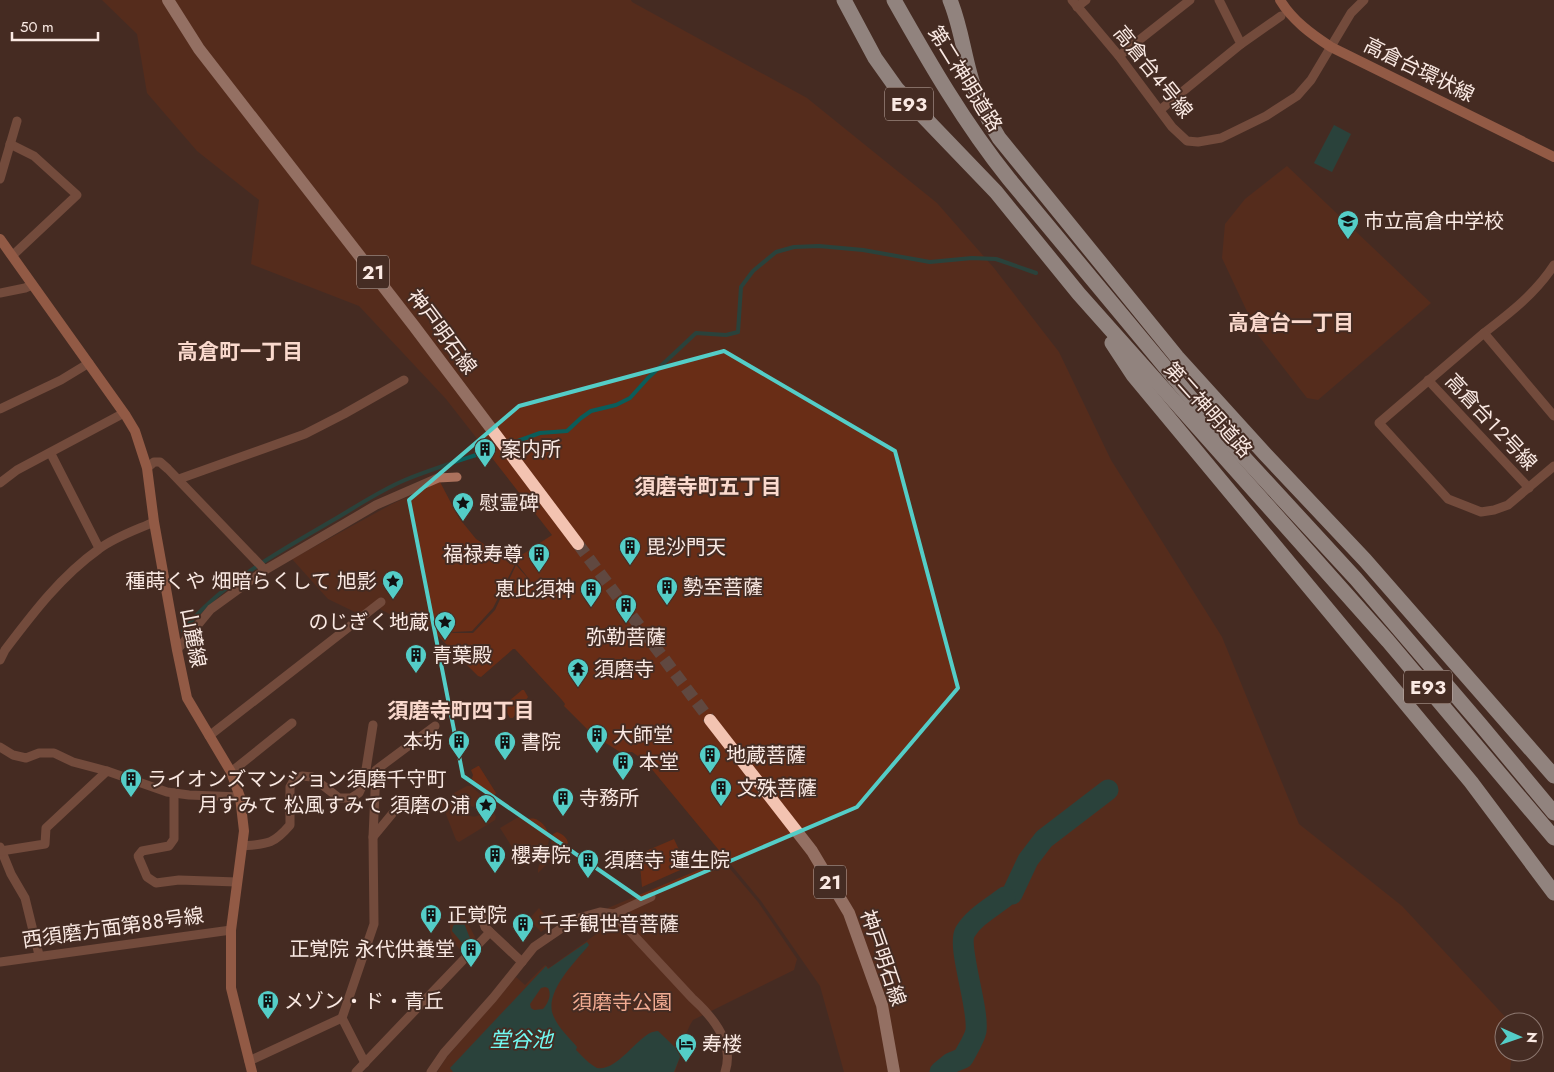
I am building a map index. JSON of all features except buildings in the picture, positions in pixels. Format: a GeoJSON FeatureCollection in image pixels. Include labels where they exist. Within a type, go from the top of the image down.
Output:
{"type":"FeatureCollection","features":[{"type":"Feature","properties":{"kind":"highway","name":"第二神明道路"},"geometry":{"type":"LineString","coordinates":[[844,0],[885,75],[910,105],[996,192],[1079,294],[1388,641],[1554,838]]}},
{"type":"Feature","properties":{"kind":"highway","name":"第二神明道路"},"geometry":{"type":"LineString","coordinates":[[894,0],[953,102],[987,152],[1205,415],[1309,527],[1418,651],[1554,813]]}},
{"type":"Feature","properties":{"kind":"highway"},"geometry":{"type":"LineString","coordinates":[[950,0],[962,36],[970,74],[980,101],[999,138],[1178,357],[1265,454],[1365,560],[1554,776]]}},
{"type":"Feature","properties":{"kind":"highway"},"geometry":{"type":"LineString","coordinates":[[1079,294],[1133,375],[1471,782],[1554,893]]}},
{"type":"Feature","properties":{"kind":"main road","name":"神戸明石線"},"geometry":{"type":"LineString","coordinates":[[168,0],[199,49],[414,326],[578,544]]}},
{"type":"Feature","properties":{"kind":"main road","name":"神戸明石線"},"geometry":{"type":"LineString","coordinates":[[710,720],[812,851],[849,913],[882,1005],[894,1072]]}},
{"type":"Feature","properties":{"kind":"street"},"geometry":{"type":"LineString","coordinates":[[1074,4],[1086,0]]}},
{"type":"Feature","properties":{"kind":"street"},"geometry":{"type":"LineString","coordinates":[[1119,56],[1190,0]]}},
{"type":"Feature","properties":{"kind":"street"},"geometry":{"type":"LineString","coordinates":[[1219,0],[1241,44]]}},
{"type":"Feature","properties":{"kind":"street","name":"高倉台環状線"},"geometry":{"type":"LineString","coordinates":[[1280,0],[1294,19],[1311,34],[1333,48],[1554,157]]}},
{"type":"Feature","properties":{"kind":"street"},"geometry":{"type":"LineString","coordinates":[[1333,48],[1351,13],[1364,0]]}},
{"type":"Feature","properties":{"kind":"street","name":"高倉台４号線"},"geometry":{"type":"LineString","coordinates":[[1074,4],[1119,56],[1172,127],[1187,141],[1198,142],[1221,138],[1266,116],[1297,96],[1311,80],[1333,48]]}},
{"type":"Feature","properties":{"kind":"street"},"geometry":{"type":"LineString","coordinates":[[1160,110],[1241,44],[1281,16]]}},
{"type":"Feature","properties":{"kind":"street"},"geometry":{"type":"LineString","coordinates":[[0,179],[16,121]]}},
{"type":"Feature","properties":{"kind":"street"},"geometry":{"type":"LineString","coordinates":[[10,144],[34,156],[77,195],[12,256]]}},
{"type":"Feature","properties":{"kind":"street","name":"山麓線"},"geometry":{"type":"LineString","coordinates":[[0,239],[124,413],[134,431],[147,468],[154,522],[187,698],[231,772],[240,797],[244,830],[231,930],[231,988],[252,1072]]}},
{"type":"Feature","properties":{"kind":"street"},"geometry":{"type":"LineString","coordinates":[[1554,265],[1522,304],[1484,333],[1379,423],[1448,500],[1482,512],[1508,505],[1554,466]]}},
{"type":"Feature","properties":{"kind":"street"},"geometry":{"type":"LineString","coordinates":[[0,293],[32,285]]}},
{"type":"Feature","properties":{"kind":"street"},"geometry":{"type":"LineString","coordinates":[[1484,333],[1554,416]]}},
{"type":"Feature","properties":{"kind":"street"},"geometry":{"type":"LineString","coordinates":[[0,409],[61,380],[89,363]]}},
{"type":"Feature","properties":{"kind":"street"},"geometry":{"type":"LineString","coordinates":[[179,479],[305,434],[404,380]]}},
{"type":"Feature","properties":{"kind":"street","name":"高倉台１２号線"},"geometry":{"type":"LineString","coordinates":[[1428,380],[1529,488]]}},
{"type":"Feature","properties":{"kind":"street"},"geometry":{"type":"LineString","coordinates":[[0,484],[17,470],[124,413]]}},
{"type":"Feature","properties":{"kind":"street"},"geometry":{"type":"LineString","coordinates":[[50,454],[99,548]]}},
{"type":"Feature","properties":{"kind":"street"},"geometry":{"type":"LineString","coordinates":[[147,468],[154,462],[160,462],[179,479],[264,570]]}},
{"type":"Feature","properties":{"kind":"street"},"geometry":{"type":"LineString","coordinates":[[177,650],[211,609],[264,570],[376,505],[438,478],[457,477]]}},
{"type":"Feature","properties":{"kind":"street"},"geometry":{"type":"LineString","coordinates":[[0,660],[5,650],[58,583],[99,548],[154,522]]}},
{"type":"Feature","properties":{"kind":"street"},"geometry":{"type":"LineString","coordinates":[[209,736],[381,602]]}},
{"type":"Feature","properties":{"kind":"street"},"geometry":{"type":"LineString","coordinates":[[231,772],[292,723]]}},
{"type":"Feature","properties":{"kind":"street"},"geometry":{"type":"LineString","coordinates":[[242,846],[264,844],[278,839],[290,826],[290,787],[294,780],[302,776],[312,777],[339,798],[351,798],[359,793],[364,782],[373,725]]}},
{"type":"Feature","properties":{"kind":"street"},"geometry":{"type":"LineString","coordinates":[[365,1063],[342,1018],[374,924],[373,837],[376,770],[435,726]]}},
{"type":"Feature","properties":{"kind":"street"},"geometry":{"type":"LineString","coordinates":[[0,746],[13,755],[26,758],[39,752],[54,753],[72,762],[107,771],[174,793],[240,797]]}},
{"type":"Feature","properties":{"kind":"street"},"geometry":{"type":"LineString","coordinates":[[39,955],[25,898],[11,874],[0,849],[45,844],[46,828],[107,771]]}},
{"type":"Feature","properties":{"kind":"street"},"geometry":{"type":"LineString","coordinates":[[174,793],[174,839],[169,846],[142,851],[138,856],[147,877],[156,883],[180,880],[237,882]]}},
{"type":"Feature","properties":{"kind":"street"},"geometry":{"type":"LineString","coordinates":[[373,837],[392,814]]}},
{"type":"Feature","properties":{"kind":"street"},"geometry":{"type":"LineString","coordinates":[[431,1072],[444,1053],[493,998],[534,947],[575,919],[600,912],[614,914],[652,897]]}},
{"type":"Feature","properties":{"kind":"street"},"geometry":{"type":"LineString","coordinates":[[614,914],[717,1024],[724,1042],[728,1065],[725,1072]]}},
{"type":"Feature","properties":{"kind":"street"},"geometry":{"type":"LineString","coordinates":[[481,916],[485,927],[522,962]]}},
{"type":"Feature","properties":{"kind":"street","name":"西須磨方面第８８号線"},"geometry":{"type":"LineString","coordinates":[[0,962],[39,955],[231,930]]}},
{"type":"Feature","properties":{"kind":"street"},"geometry":{"type":"LineString","coordinates":[[356,1072],[490,932]]}},
{"type":"Feature","properties":{"kind":"street"},"geometry":{"type":"LineString","coordinates":[[249,1061],[342,1018]]}},
{"type":"Feature","properties":{"kind":"highlighted area"},"geometry":{"type":"Polygon","coordinates":[[[724,351],[895,451],[958,688],[857,807],[641,899],[463,776],[409,500],[519,406],[724,351]]]}},
{"type":"Feature","properties":{"kind":"green space"},"geometry":{"type":"Polygon","coordinates":[[[102,0],[631,0],[807,98],[937,203],[994,268],[1059,352],[1111,460],[1222,637],[1299,824],[1402,906],[1501,1012],[1494,1012],[1494,1062],[1511,1062],[1510,1072],[844,1072],[820,986],[761,901],[645,761],[632,752],[620,752],[593,735],[564,706],[565,704],[562,700],[515,649],[481,677],[435,633],[438,629],[454,633],[473,633],[495,610],[516,565],[533,584],[514,560],[552,535],[446,399],[359,306],[251,264],[259,200],[197,151],[147,93],[137,34],[102,0]]]}},
{"type":"Feature","properties":{"kind":"green space"},"geometry":{"type":"Polygon","coordinates":[[[1287,166],[1431,303],[1318,400],[1307,398],[1258,335],[1222,258],[1225,224],[1245,199],[1287,166]]]}},
{"type":"Feature","properties":{"kind":"green space"},"geometry":{"type":"Polygon","coordinates":[[[440,482],[459,518],[476,539],[515,564],[493,608],[472,631],[453,632],[399,619],[374,606],[361,615],[328,599],[292,559],[392,504],[440,482]]]}},
{"type":"Feature","properties":{"kind":"green space"},"geometry":{"type":"Polygon","coordinates":[[[524,690],[528,697],[513,718],[510,718],[504,705],[524,690]]]}},
{"type":"Feature","properties":{"kind":"green space"},"geometry":{"type":"Polygon","coordinates":[[[478,766],[496,793],[493,797],[474,783],[471,770],[478,766]]]}},
{"type":"Feature","properties":{"kind":"green space"},"geometry":{"type":"Polygon","coordinates":[[[467,786],[471,786],[489,802],[488,804],[473,807],[452,797],[452,794],[467,786]]]}},
{"type":"Feature","properties":{"kind":"green space"},"geometry":{"type":"Polygon","coordinates":[[[448,802],[469,816],[473,817],[493,811],[496,817],[495,820],[459,842],[456,840],[442,804],[448,802]]]}},
{"type":"Feature","properties":{"kind":"green space"},"geometry":{"type":"Polygon","coordinates":[[[520,816],[523,820],[537,820],[545,827],[549,839],[545,851],[540,852],[524,866],[500,828],[520,816]]]}},
{"type":"Feature","properties":{"kind":"green space"},"geometry":{"type":"Polygon","coordinates":[[[557,832],[567,839],[568,843],[538,873],[540,863],[552,848],[553,834],[557,832]]]}},
{"type":"Feature","properties":{"kind":"green space"},"geometry":{"type":"Polygon","coordinates":[[[674,839],[687,867],[642,887],[639,854],[674,839]]]}},
{"type":"Feature","properties":{"kind":"green space","name":"須磨寺公園"},"geometry":{"type":"Polygon","coordinates":[[[715,863],[725,863],[758,902],[797,959],[794,970],[693,1020],[685,1038],[675,1072],[437,1072],[446,1058],[516,977],[525,985],[545,965],[549,968],[599,932],[608,908],[715,863]]]}},
{"type":"Feature","properties":{"kind":"green space"},"geometry":{"type":"Polygon","coordinates":[[[539,908],[552,924],[541,932],[529,919],[539,908]]]}},
{"type":"Feature","properties":{"kind":"green space"},"geometry":{"type":"Polygon","coordinates":[[[462,917],[465,918],[475,937],[474,942],[463,952],[455,942],[450,929],[451,921],[462,917]]]}},
{"type":"Feature","properties":{"kind":"water"},"geometry":{"type":"Polygon","coordinates":[[[1334,125],[1351,134],[1332,172],[1314,163],[1334,125]]]}},
{"type":"Feature","properties":{"kind":"water"},"geometry":{"type":"Polygon","coordinates":[[[457,922],[464,923],[471,941],[480,949],[473,956],[452,931],[453,926],[457,922]]]}},
{"type":"Feature","properties":{"kind":"water","name":"堂谷池"},"geometry":{"type":"Polygon","coordinates":[[[587,942],[589,945],[570,967],[558,985],[552,1003],[552,1012],[556,1022],[577,1047],[576,1050],[588,1062],[597,1068],[611,1065],[644,1037],[658,1031],[679,1051],[680,1057],[674,1072],[453,1072],[450,1068],[546,966],[548,969],[587,942]],[[541,988],[530,1004],[531,1008],[534,1010],[543,1009],[549,999],[550,993],[548,988],[541,988]]]}},
{"type":"Feature","properties":{"kind":"waterway"},"geometry":{"type":"LineString","coordinates":[[515,442],[540,433],[567,431],[591,411],[616,405],[630,398],[648,378],[696,333],[726,335],[738,332],[741,287],[753,271],[776,252],[794,247],[819,246],[863,250],[930,262],[972,258],[996,259],[1036,273]]}},
{"type":"Feature","properties":{"kind":"waterway"},"geometry":{"type":"LineString","coordinates":[[183,631],[215,597],[234,582],[274,555],[369,498],[416,476],[494,449]]}},
{"type":"Feature","properties":{"kind":"waterway"},"geometry":{"type":"LineString","coordinates":[[1012,894],[1028,860],[1044,839],[1108,790]]}},
{"type":"Feature","properties":{"kind":"waterway"},"geometry":{"type":"LineString","coordinates":[[940,1072],[951,1063],[963,1058],[976,1031],[976,1020],[964,950],[963,940],[965,932],[978,917],[1005,897]]}},
{"type":"Feature","properties":{"kind":"tunnel"},"geometry":{"type":"LineString","coordinates":[[578,544],[710,720]]}},
{"type":"Feature","properties":{"kind":"place","name":"市立高倉中学校"},"geometry":{"type":"Point","coordinates":[1348,240]}},
{"type":"Feature","properties":{"kind":"place","name":"案内所"},"geometry":{"type":"Point","coordinates":[485,468]}},
{"type":"Feature","properties":{"kind":"place","name":"慰霊碑"},"geometry":{"type":"Point","coordinates":[463,522]}},
{"type":"Feature","properties":{"kind":"place","name":"毘沙門天"},"geometry":{"type":"Point","coordinates":[630,566]}},
{"type":"Feature","properties":{"kind":"place","name":"福禄寿尊"},"geometry":{"type":"Point","coordinates":[539,573]}},
{"type":"Feature","properties":{"kind":"place","name":"種蒔くや 畑暗らくして 旭影"},"geometry":{"type":"Point","coordinates":[393,600]}},
{"type":"Feature","properties":{"kind":"place","name":"勢至菩薩"},"geometry":{"type":"Point","coordinates":[667,606]}},
{"type":"Feature","properties":{"kind":"place","name":"恵比須神"},"geometry":{"type":"Point","coordinates":[591,608]}},
{"type":"Feature","properties":{"kind":"place","name":"弥勒菩薩"},"geometry":{"type":"Point","coordinates":[626,624]}},
{"type":"Feature","properties":{"kind":"place","name":"のじぎく地蔵"},"geometry":{"type":"Point","coordinates":[445,641]}},
{"type":"Feature","properties":{"kind":"place","name":"青葉殿"},"geometry":{"type":"Point","coordinates":[416,674]}},
{"type":"Feature","properties":{"kind":"place","name":"須磨寺"},"geometry":{"type":"Point","coordinates":[578,688]}},
{"type":"Feature","properties":{"kind":"place","name":"大師堂"},"geometry":{"type":"Point","coordinates":[597,754]}},
{"type":"Feature","properties":{"kind":"place","name":"本坊"},"geometry":{"type":"Point","coordinates":[459,760]}},
{"type":"Feature","properties":{"kind":"place","name":"書院"},"geometry":{"type":"Point","coordinates":[505,761]}},
{"type":"Feature","properties":{"kind":"place","name":"地蔵菩薩"},"geometry":{"type":"Point","coordinates":[710,774]}},
{"type":"Feature","properties":{"kind":"place","name":"本堂"},"geometry":{"type":"Point","coordinates":[623,781]}},
{"type":"Feature","properties":{"kind":"place","name":"ライオンズマンション須磨千守町"},"geometry":{"type":"Point","coordinates":[131,798]}},
{"type":"Feature","properties":{"kind":"place","name":"文殊菩薩"},"geometry":{"type":"Point","coordinates":[721,807]}},
{"type":"Feature","properties":{"kind":"place","name":"寺務所"},"geometry":{"type":"Point","coordinates":[563,817]}},
{"type":"Feature","properties":{"kind":"place","name":"月すみて 松風すみて 須磨の浦"},"geometry":{"type":"Point","coordinates":[486,824]}},
{"type":"Feature","properties":{"kind":"place","name":"櫻寿院"},"geometry":{"type":"Point","coordinates":[495,874]}},
{"type":"Feature","properties":{"kind":"place","name":"須磨寺 蓮生院"},"geometry":{"type":"Point","coordinates":[588,879]}},
{"type":"Feature","properties":{"kind":"place","name":"正覚院"},"geometry":{"type":"Point","coordinates":[431,934]}},
{"type":"Feature","properties":{"kind":"place","name":"千手観世音菩薩"},"geometry":{"type":"Point","coordinates":[523,943]}},
{"type":"Feature","properties":{"kind":"place","name":"正覚院 永代供養堂"},"geometry":{"type":"Point","coordinates":[471,968]}},
{"type":"Feature","properties":{"kind":"place","name":"メゾン・ド・青丘"},"geometry":{"type":"Point","coordinates":[268,1020]}},
{"type":"Feature","properties":{"kind":"place","name":"寿楼"},"geometry":{"type":"Point","coordinates":[686,1063]}},
{"type":"Feature","properties":{"kind":"district","name":"高倉台一丁目"},"geometry":{"type":"Point","coordinates":[1291,323]}},
{"type":"Feature","properties":{"kind":"district","name":"高倉町一丁目"},"geometry":{"type":"Point","coordinates":[240,352]}},
{"type":"Feature","properties":{"kind":"district","name":"須磨寺町五丁目"},"geometry":{"type":"Point","coordinates":[708,487]}},
{"type":"Feature","properties":{"kind":"district","name":"須磨寺町四丁目"},"geometry":{"type":"Point","coordinates":[461,711]}}]}
